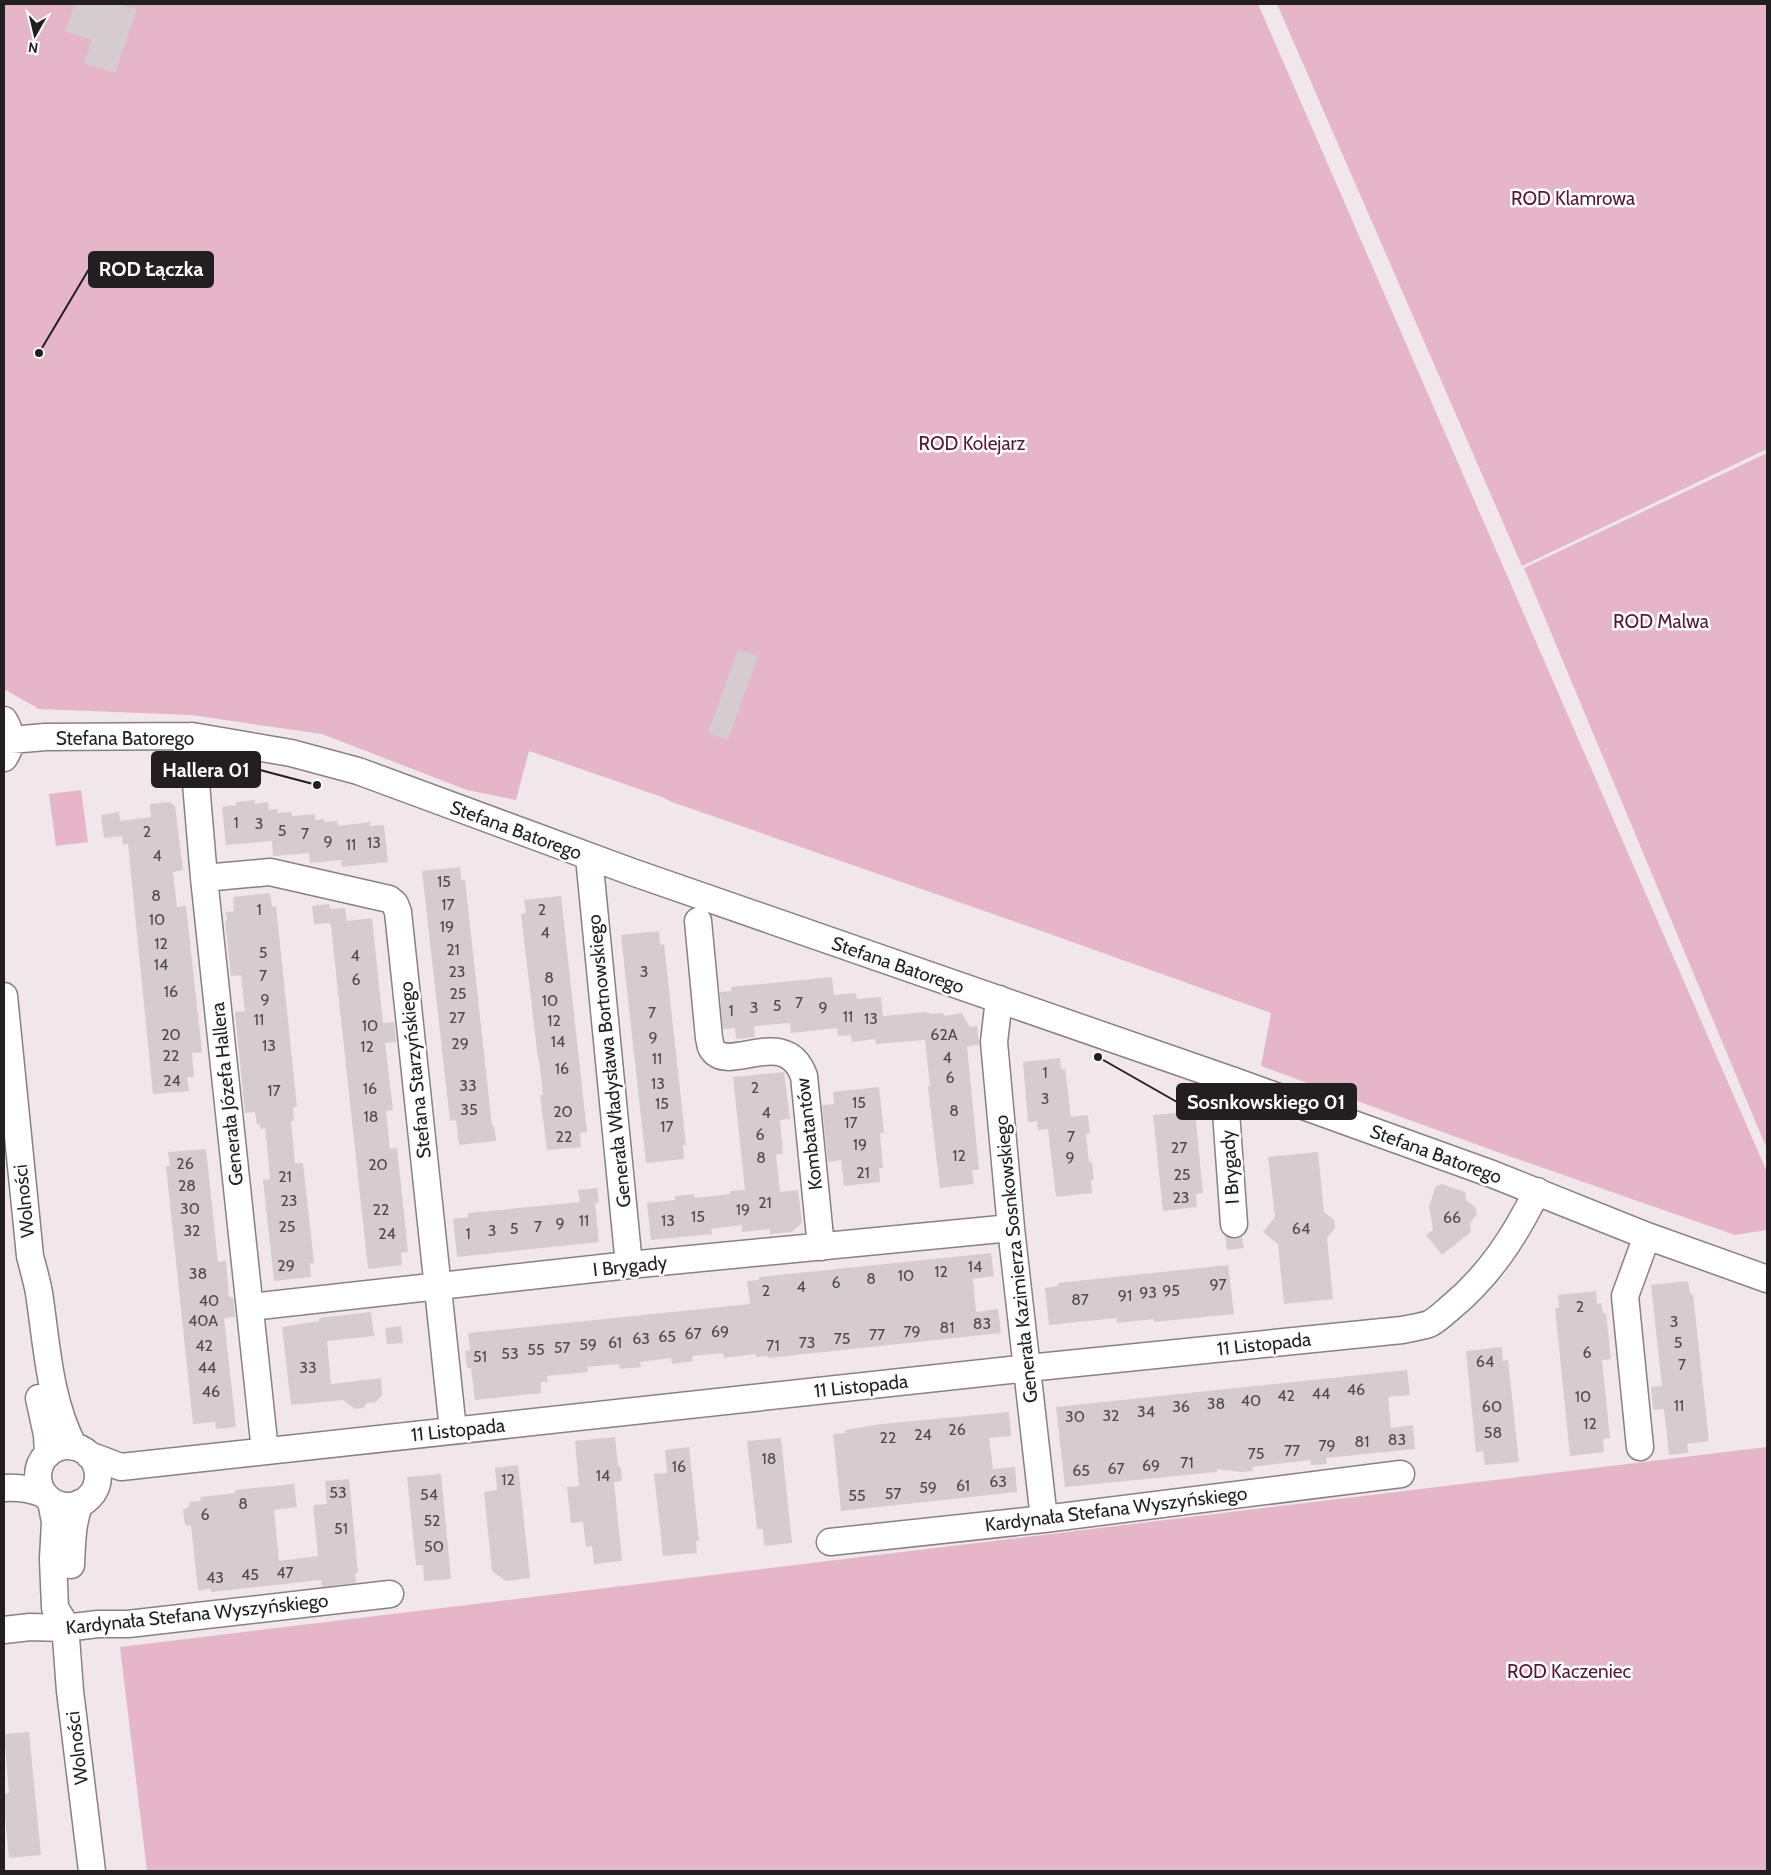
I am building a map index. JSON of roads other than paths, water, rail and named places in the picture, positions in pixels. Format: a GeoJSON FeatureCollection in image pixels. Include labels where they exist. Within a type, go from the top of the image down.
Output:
{"type":"FeatureCollection","features":[{"type":"Feature","properties":{"kind":"street","name":"Stefana Batorego"},"geometry":{"type":"LineString","coordinates":[[6,739],[192,736],[291,753],[358,771],[589,857],[1234,1081],[1537,1191],[1648,1236],[1767,1279]]}},
{"type":"Feature","properties":{"kind":"street","name":"Generała Józefa Hallera"},"geometry":{"type":"LineString","coordinates":[[192,736],[204,878],[265,1451]]}},
{"type":"Feature","properties":{"kind":"street","name":"Generała Władysława Bortnowskiego"},"geometry":{"type":"LineString","coordinates":[[589,857],[629,1265]]}},
{"type":"Feature","properties":{"kind":"street","name":"Stefana Starzyńskiego"},"geometry":{"type":"LineString","coordinates":[[204,878],[270,872],[388,899],[395,904],[399,921],[453,1430]]}},
{"type":"Feature","properties":{"kind":"street","name":"Kombatantów"},"geometry":{"type":"LineString","coordinates":[[698,922],[709,1038],[712,1049],[719,1055],[730,1056],[780,1052],[792,1056],[800,1065],[804,1076],[821,1247]]}},
{"type":"Feature","properties":{"kind":"street","name":"Wolności"},"geometry":{"type":"LineString","coordinates":[[4,996],[30,1256],[39,1292],[52,1381],[62,1422],[81,1451]]}},
{"type":"Feature","properties":{"kind":"street","name":"Generała Kazimierza Sosnkowskiego"},"geometry":{"type":"LineString","coordinates":[[999,999],[994,1042],[1011,1228],[1044,1519]]}},
{"type":"Feature","properties":{"kind":"street","name":"I Brygady"},"geometry":{"type":"LineString","coordinates":[[1234,1081],[1226,1112],[1234,1224]]}},
{"type":"Feature","properties":{"kind":"street","name":"11 Listopada"},"geometry":{"type":"LineString","coordinates":[[81,1451],[120,1467],[1028,1368],[1402,1330],[1431,1324],[1468,1293],[1486,1273],[1515,1232],[1537,1191]]}},
{"type":"Feature","properties":{"kind":"street","name":"I Brygady"},"geometry":{"type":"LineString","coordinates":[[250,1307],[629,1265],[1011,1228]]}},
{"type":"Feature","properties":{"kind":"street"},"geometry":{"type":"LineString","coordinates":[[1640,1447],[1624,1296],[1648,1236]]}},
{"type":"Feature","properties":{"kind":"street","name":"Wolności"},"geometry":{"type":"LineString","coordinates":[[30,1256],[26,1293],[31,1362],[47,1435],[44,1459]]}},
{"type":"Feature","properties":{"kind":"street"},"geometry":{"type":"LineString","coordinates":[[4,1473],[23,1470],[63,1447],[81,1451],[96,1468],[97,1482],[87,1496]]}},
{"type":"Feature","properties":{"kind":"street"},"geometry":{"type":"LineString","coordinates":[[44,1459],[38,1479],[48,1497]]}},
{"type":"Feature","properties":{"kind":"street"},"geometry":{"type":"LineString","coordinates":[[4,1488],[34,1490],[66,1506],[87,1496],[120,1467]]}},
{"type":"Feature","properties":{"kind":"street","name":"Kardynała Stefana Wyszyńskiego"},"geometry":{"type":"LineString","coordinates":[[830,1542],[1044,1519],[1401,1474]]}},
{"type":"Feature","properties":{"kind":"street","name":"Wolności"},"geometry":{"type":"LineString","coordinates":[[65,1626],[73,1607],[71,1563],[76,1512],[87,1496]]}},
{"type":"Feature","properties":{"kind":"street","name":"Wolności"},"geometry":{"type":"LineString","coordinates":[[48,1497],[55,1522],[53,1559],[55,1608],[65,1626],[70,1691],[92,1871]]}},
{"type":"Feature","properties":{"kind":"street","name":"Kardynała Stefana Wyszyńskiego"},"geometry":{"type":"LineString","coordinates":[[4,1630],[30,1627],[128,1624],[390,1594]]}},
{"type":"Feature","properties":{"kind":"place","name":"ROD Łączka"},"geometry":{"type":"Point","coordinates":[39,353]}},
{"type":"Feature","properties":{"kind":"place","name":"Hallera 01"},"geometry":{"type":"Point","coordinates":[317,785]}},
{"type":"Feature","properties":{"kind":"place","name":"Sosnkowskiego 01"},"geometry":{"type":"Point","coordinates":[1098,1057]}},
{"type":"Feature","properties":{"kind":"park label","name":"ROD Klamrowa"},"geometry":{"type":"Point","coordinates":[1573,198]}},
{"type":"Feature","properties":{"kind":"park label","name":"ROD Kolejarz"},"geometry":{"type":"Point","coordinates":[972,443]}},
{"type":"Feature","properties":{"kind":"park label","name":"ROD Malwa"},"geometry":{"type":"Point","coordinates":[1661,621]}},
{"type":"Feature","properties":{"kind":"park label","name":"ROD Kaczeniec"},"geometry":{"type":"Point","coordinates":[1569,1671]}}]}
